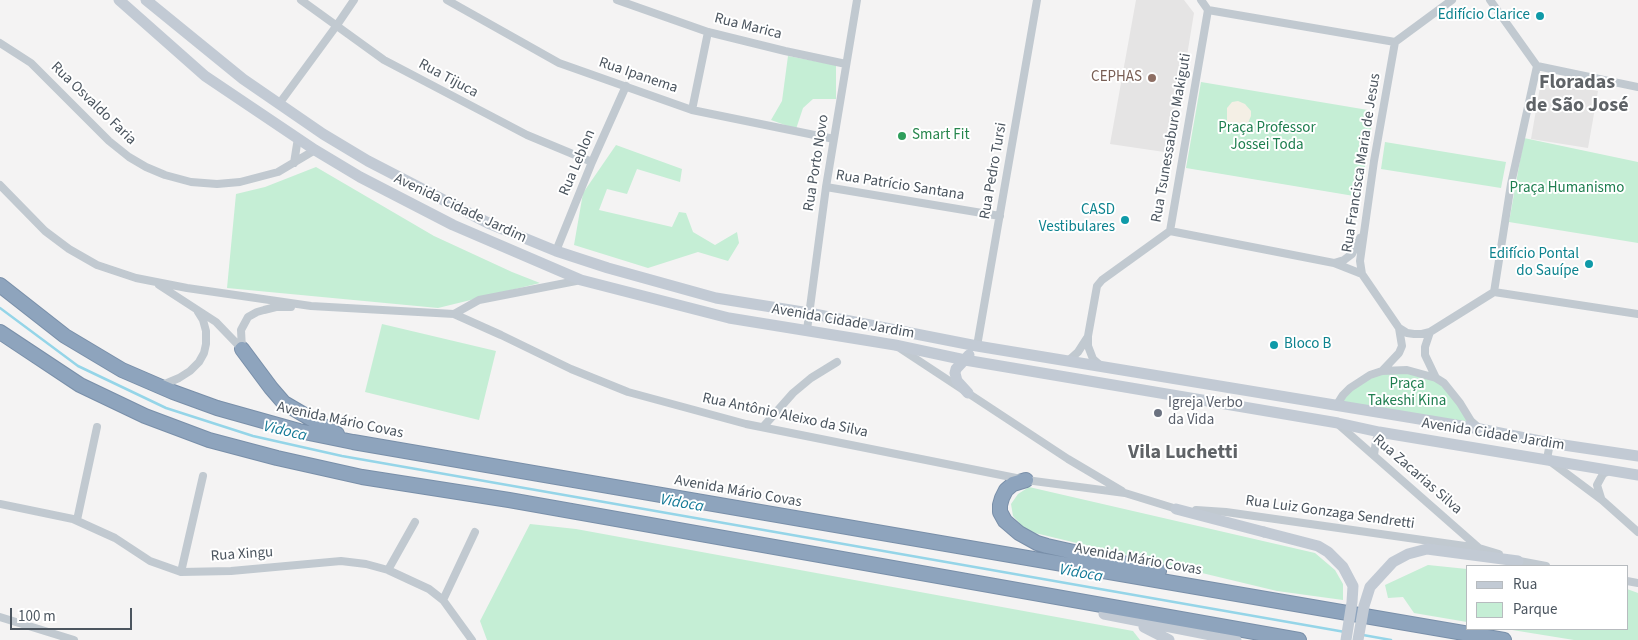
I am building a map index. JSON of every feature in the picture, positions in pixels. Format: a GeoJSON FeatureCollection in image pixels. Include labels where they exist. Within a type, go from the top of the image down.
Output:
{"type":"FeatureCollection","features":[{"type":"Feature","properties":{"kind":"highway","name":"Avenida Mário Covas"},"geometry":{"type":"LineString","coordinates":[[0,285],[65,336],[122,370],[217,408],[298,431],[1504,640]]}},
{"type":"Feature","properties":{"kind":"highway"},"geometry":{"type":"LineString","coordinates":[[0,332],[80,384],[145,416],[209,440],[277,458],[362,477],[509,500],[1299,640]]}},
{"type":"Feature","properties":{"kind":"highway"},"geometry":{"type":"LineString","coordinates":[[242,349],[270,388],[284,403],[334,433],[353,442]]}},
{"type":"Feature","properties":{"kind":"highway"},"geometry":{"type":"LineString","coordinates":[[1026,480],[1013,484],[1006,490],[1000,505],[1000,512],[1010,527],[1028,539],[1048,546],[1182,576],[1227,592]]}},
{"type":"Feature","properties":{"kind":"highway"},"geometry":{"type":"LineString","coordinates":[[1027,593],[1104,614]]}},
{"type":"Feature","properties":{"kind":"main road","name":"Avenida Cidade Jardim"},"geometry":{"type":"LineString","coordinates":[[119,0],[205,76],[315,150],[360,177],[453,225],[581,280],[729,318],[895,345],[965,360],[1338,423],[1379,432],[1638,475]]}},
{"type":"Feature","properties":{"kind":"main road","name":"Avenida Cidade Jardim"},"geometry":{"type":"LineString","coordinates":[[146,0],[243,79],[322,134],[368,161],[482,220],[556,251],[608,268],[716,298],[810,313],[976,346],[1480,429],[1550,443],[1638,456]]}},
{"type":"Feature","properties":{"kind":"main road"},"geometry":{"type":"LineString","coordinates":[[968,393],[957,381],[955,373],[956,369],[976,346]]}},
{"type":"Feature","properties":{"kind":"main road"},"geometry":{"type":"LineString","coordinates":[[1176,509],[1318,546],[1333,556],[1343,567],[1353,586],[1346,640]]}},
{"type":"Feature","properties":{"kind":"main road"},"geometry":{"type":"LineString","coordinates":[[1358,640],[1364,606],[1370,587],[1393,562],[1408,554],[1427,548],[1518,561]]}},
{"type":"Feature","properties":{"kind":"main road"},"geometry":{"type":"LineString","coordinates":[[1104,614],[1143,626],[1169,640]]}},
{"type":"Feature","properties":{"kind":"main road"},"geometry":{"type":"LineString","coordinates":[[1104,614],[1236,640]]}},
{"type":"Feature","properties":{"kind":"street","name":"Rua Tijuca"},"geometry":{"type":"LineString","coordinates":[[301,0],[392,65],[527,135],[592,162]]}},
{"type":"Feature","properties":{"kind":"street"},"geometry":{"type":"LineString","coordinates":[[279,104],[354,0]]}},
{"type":"Feature","properties":{"kind":"street","name":"Rua Ipanema"},"geometry":{"type":"LineString","coordinates":[[447,0],[559,63],[692,110],[834,139]]}},
{"type":"Feature","properties":{"kind":"street","name":"Rua Marica"},"geometry":{"type":"LineString","coordinates":[[616,0],[708,32],[846,64]]}},
{"type":"Feature","properties":{"kind":"street","name":"Rua Porto Novo"},"geometry":{"type":"LineString","coordinates":[[807,330],[826,188],[857,0]]}},
{"type":"Feature","properties":{"kind":"street","name":"Rua Pedro Tursi"},"geometry":{"type":"LineString","coordinates":[[976,346],[1037,0]]}},
{"type":"Feature","properties":{"kind":"street"},"geometry":{"type":"LineString","coordinates":[[1201,0],[1208,10],[1395,42],[1454,1]]}},
{"type":"Feature","properties":{"kind":"street"},"geometry":{"type":"LineString","coordinates":[[1488,1],[1537,66],[1638,87]]}},
{"type":"Feature","properties":{"kind":"street","name":"Rua Tsunessaburo Makiguti"},"geometry":{"type":"LineString","coordinates":[[1088,336],[1097,286],[1102,280],[1170,231],[1208,10]]}},
{"type":"Feature","properties":{"kind":"street"},"geometry":{"type":"LineString","coordinates":[[692,110],[708,32]]}},
{"type":"Feature","properties":{"kind":"street","name":"Rua Osvaldo Faria"},"geometry":{"type":"LineString","coordinates":[[0,42],[31,63],[109,141],[129,157],[152,170],[191,182],[217,184],[240,182],[278,172],[315,150]]}},
{"type":"Feature","properties":{"kind":"street","name":"Rua Francisca Maria de Jesus"},"geometry":{"type":"LineString","coordinates":[[1395,42],[1374,161],[1360,261],[1362,274],[1400,328]]}},
{"type":"Feature","properties":{"kind":"street"},"geometry":{"type":"LineString","coordinates":[[1494,292],[1512,184],[1537,66]]}},
{"type":"Feature","properties":{"kind":"street","name":"Rua Leblon"},"geometry":{"type":"LineString","coordinates":[[556,251],[592,162],[626,86]]}},
{"type":"Feature","properties":{"kind":"street"},"geometry":{"type":"LineString","coordinates":[[294,163],[298,138]]}},
{"type":"Feature","properties":{"kind":"street"},"geometry":{"type":"LineString","coordinates":[[0,185],[45,231],[69,249],[97,265],[152,282],[310,306]]}},
{"type":"Feature","properties":{"kind":"street","name":"Rua Patrício Santana"},"geometry":{"type":"LineString","coordinates":[[826,188],[1000,216]]}},
{"type":"Feature","properties":{"kind":"street"},"geometry":{"type":"LineString","coordinates":[[1170,231],[1334,263],[1362,274]]}},
{"type":"Feature","properties":{"kind":"street"},"geometry":{"type":"LineString","coordinates":[[1334,263],[1344,260],[1352,254],[1363,232]]}},
{"type":"Feature","properties":{"kind":"street"},"geometry":{"type":"LineString","coordinates":[[242,349],[241,330],[248,317],[256,312],[276,307],[310,306],[454,314],[479,300],[581,280]]}},
{"type":"Feature","properties":{"kind":"street"},"geometry":{"type":"LineString","coordinates":[[152,282],[216,322],[242,349]]}},
{"type":"Feature","properties":{"kind":"street"},"geometry":{"type":"LineString","coordinates":[[1400,328],[1414,334],[1430,332],[1494,292],[1638,314]]}},
{"type":"Feature","properties":{"kind":"street"},"geometry":{"type":"LineString","coordinates":[[160,386],[190,371],[199,362],[204,353],[206,331],[203,320],[196,308]]}},
{"type":"Feature","properties":{"kind":"street","name":"Rua Antônio Aleixo da Silva"},"geometry":{"type":"LineString","coordinates":[[454,314],[501,334],[571,369],[628,392],[746,424],[1026,480],[1125,493]]}},
{"type":"Feature","properties":{"kind":"street"},"geometry":{"type":"LineString","coordinates":[[1382,371],[1399,353],[1402,346],[1400,328]]}},
{"type":"Feature","properties":{"kind":"street"},"geometry":{"type":"LineString","coordinates":[[1430,332],[1425,347],[1425,355],[1436,378]]}},
{"type":"Feature","properties":{"kind":"street"},"geometry":{"type":"LineString","coordinates":[[1067,362],[1078,352],[1088,336]]}},
{"type":"Feature","properties":{"kind":"street"},"geometry":{"type":"LineString","coordinates":[[1088,336],[1090,353],[1093,360],[1101,366]]}},
{"type":"Feature","properties":{"kind":"street"},"geometry":{"type":"LineString","coordinates":[[895,345],[1068,459],[1125,493]]}},
{"type":"Feature","properties":{"kind":"street"},"geometry":{"type":"LineString","coordinates":[[763,427],[793,393],[837,362]]}},
{"type":"Feature","properties":{"kind":"street"},"geometry":{"type":"LineString","coordinates":[[1336,406],[1350,388],[1370,375],[1382,371],[1407,370],[1419,372],[1444,383],[1471,421],[1480,429]]}},
{"type":"Feature","properties":{"kind":"street","name":"Rua Zacarias Silva"},"geometry":{"type":"LineString","coordinates":[[1338,423],[1479,548]]}},
{"type":"Feature","properties":{"kind":"street"},"geometry":{"type":"LineString","coordinates":[[77,520],[97,427]]}},
{"type":"Feature","properties":{"kind":"street"},"geometry":{"type":"LineString","coordinates":[[1374,455],[1379,432]]}},
{"type":"Feature","properties":{"kind":"street"},"geometry":{"type":"LineString","coordinates":[[1550,443],[1547,459],[1602,500],[1638,532]]}},
{"type":"Feature","properties":{"kind":"street"},"geometry":{"type":"LineString","coordinates":[[1602,500],[1597,485],[1603,474],[1611,470]]}},
{"type":"Feature","properties":{"kind":"street"},"geometry":{"type":"LineString","coordinates":[[181,572],[203,476]]}},
{"type":"Feature","properties":{"kind":"street","name":"Rua Luiz Gonzaga Sendretti"},"geometry":{"type":"LineString","coordinates":[[1125,493],[1176,509],[1226,512],[1479,548]]}},
{"type":"Feature","properties":{"kind":"street","name":"Rua Xingu"},"geometry":{"type":"LineString","coordinates":[[0,504],[77,520],[115,538],[150,561],[181,572],[231,571],[341,561],[366,564],[388,570],[429,589],[443,600],[472,640]]}},
{"type":"Feature","properties":{"kind":"street"},"geometry":{"type":"LineString","coordinates":[[388,570],[415,522]]}},
{"type":"Feature","properties":{"kind":"street"},"geometry":{"type":"LineString","coordinates":[[443,600],[475,532]]}},
{"type":"Feature","properties":{"kind":"street"},"geometry":{"type":"LineString","coordinates":[[1479,548],[1518,561],[1540,565]]}},
{"type":"Feature","properties":{"kind":"street"},"geometry":{"type":"LineString","coordinates":[[0,617],[65,639],[74,640]]}},
{"type":"Feature","properties":{"kind":"shaded area","name":"CEPHAS"},"geometry":{"type":"Polygon","coordinates":[[[1136,0],[1184,0],[1194,13],[1171,153],[1110,144],[1136,0]]]}},
{"type":"Feature","properties":{"kind":"shaded area"},"geometry":{"type":"Polygon","coordinates":[[[1541,81],[1598,91],[1588,148],[1531,139],[1541,81]]]}},
{"type":"Feature","properties":{"kind":"green space"},"geometry":{"type":"Polygon","coordinates":[[[788,56],[836,65],[836,99],[813,99],[803,108],[796,129],[771,120],[782,101],[788,56]]]}},
{"type":"Feature","properties":{"kind":"green space","name":"Praça Professor Jossei Toda"},"geometry":{"type":"Polygon","coordinates":[[[1201,82],[1374,111],[1360,197],[1186,168],[1201,82]]]}},
{"type":"Feature","properties":{"kind":"green space","name":"Praça Humanismo"},"geometry":{"type":"Polygon","coordinates":[[[1524,138],[1638,162],[1638,243],[1509,222],[1524,138]]]}},
{"type":"Feature","properties":{"kind":"green space"},"geometry":{"type":"Polygon","coordinates":[[[1385,142],[1506,162],[1501,188],[1381,169],[1385,142]]]}},
{"type":"Feature","properties":{"kind":"green space"},"geometry":{"type":"Polygon","coordinates":[[[616,145],[682,169],[680,182],[637,169],[627,194],[607,189],[599,210],[672,227],[679,212],[686,213],[693,232],[715,245],[737,232],[739,243],[728,261],[698,252],[648,268],[574,245],[583,193],[616,145]]]}},
{"type":"Feature","properties":{"kind":"green space"},"geometry":{"type":"Polygon","coordinates":[[[316,167],[434,236],[540,283],[438,308],[227,288],[236,194],[265,187],[316,167]]]}},
{"type":"Feature","properties":{"kind":"green space"},"geometry":{"type":"Polygon","coordinates":[[[382,324],[496,351],[479,420],[365,392],[382,324]]]}},
{"type":"Feature","properties":{"kind":"green space","name":"Praça Takeshi Kina"},"geometry":{"type":"Polygon","coordinates":[[[1396,369],[1436,378],[1480,429],[1336,406],[1361,380],[1396,369]]]}},
{"type":"Feature","properties":{"kind":"green space"},"geometry":{"type":"Polygon","coordinates":[[[1029,487],[1315,553],[1335,570],[1343,584],[1343,600],[1277,591],[1035,533],[1024,528],[1013,516],[1011,504],[1018,494],[1029,487]]]}},
{"type":"Feature","properties":{"kind":"green space"},"geometry":{"type":"Polygon","coordinates":[[[530,524],[576,529],[1133,631],[1140,640],[487,640],[480,621],[530,524]]]}},
{"type":"Feature","properties":{"kind":"green space"},"geometry":{"type":"Polygon","coordinates":[[[1428,565],[1466,569],[1466,622],[1414,613],[1403,597],[1388,598],[1385,585],[1428,565]]]}},
{"type":"Feature","properties":{"kind":"green space"},"geometry":{"type":"Polygon","coordinates":[[[1628,589],[1638,593],[1638,640],[1574,640],[1512,630],[1628,630],[1628,589]]]}},
{"type":"Feature","properties":{"kind":"sand"},"geometry":{"type":"Polygon","coordinates":[[[1238,101],[1245,104],[1251,111],[1251,116],[1248,123],[1238,131],[1233,131],[1227,125],[1227,108],[1232,102],[1238,101]]]}},
{"type":"Feature","properties":{"kind":"waterway","name":"Vidoca"},"geometry":{"type":"LineString","coordinates":[[0,308],[78,366],[166,408],[253,436],[342,456],[1345,632]]}},
{"type":"Feature","properties":{"kind":"waterway","name":"Vidoca"},"geometry":{"type":"LineString","coordinates":[[1363,635],[1391,640]]}},
{"type":"Feature","properties":{"kind":"place","name":"Edifício Clarice"},"geometry":{"type":"Point","coordinates":[1540,16]}},
{"type":"Feature","properties":{"kind":"place","name":"CEPHAS"},"geometry":{"type":"Point","coordinates":[1152,78]}},
{"type":"Feature","properties":{"kind":"place","name":"Smart Fit"},"geometry":{"type":"Point","coordinates":[902,136]}},
{"type":"Feature","properties":{"kind":"place","name":"CASD Vestibulares"},"geometry":{"type":"Point","coordinates":[1125,220]}},
{"type":"Feature","properties":{"kind":"place","name":"Edifício Pontal do Sauípe"},"geometry":{"type":"Point","coordinates":[1589,264]}},
{"type":"Feature","properties":{"kind":"place","name":"Bloco B"},"geometry":{"type":"Point","coordinates":[1274,345]}},
{"type":"Feature","properties":{"kind":"place","name":"Igreja Verbo da Vida"},"geometry":{"type":"Point","coordinates":[1158,413]}},
{"type":"Feature","properties":{"kind":"district","name":"Floradas de São José"},"geometry":{"type":"Point","coordinates":[1577,96]}},
{"type":"Feature","properties":{"kind":"district","name":"Vila Luchetti"},"geometry":{"type":"Point","coordinates":[1183,454]}}]}
